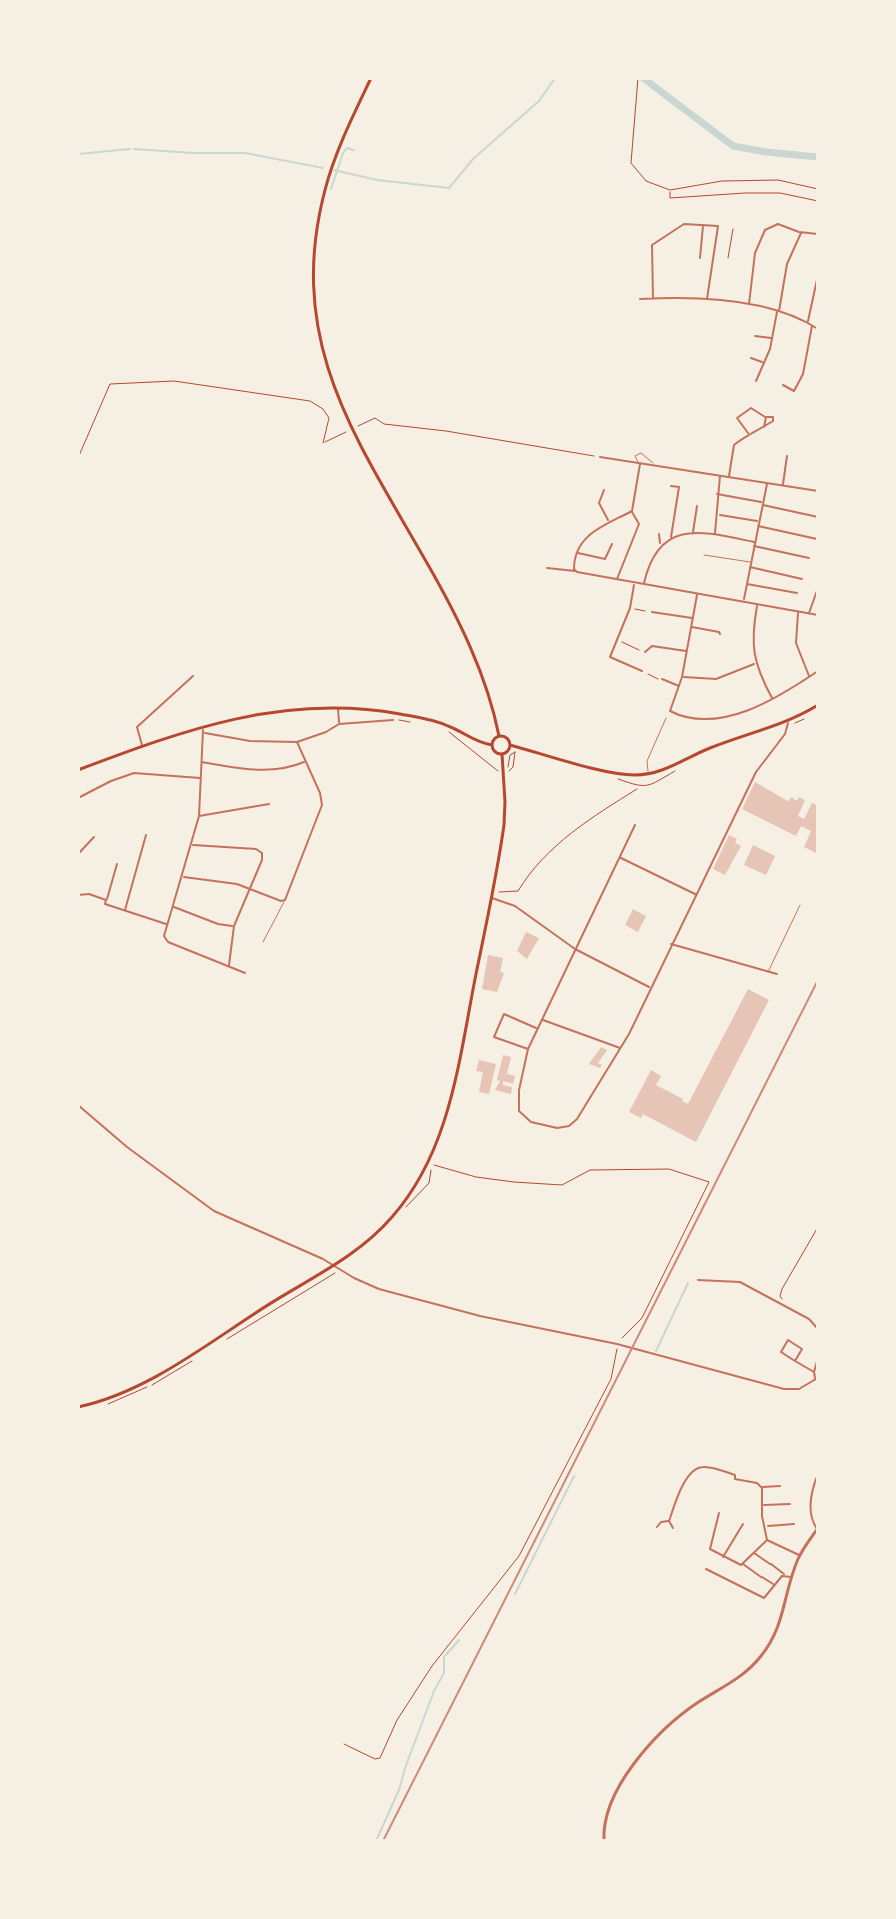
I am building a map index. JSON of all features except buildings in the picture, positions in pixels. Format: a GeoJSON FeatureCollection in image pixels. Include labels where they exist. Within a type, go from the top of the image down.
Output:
{"type":"FeatureCollection","features":[{"type":"Feature","properties":{"kind":"main road"},"geometry":{"type":"LineString","coordinates":[[371,78],[333,163],[325,189],[312,274],[318,334],[325,363],[347,422],[450,603],[478,666],[499,736]]}},
{"type":"Feature","properties":{"kind":"main road"},"geometry":{"type":"LineString","coordinates":[[499,736],[506,738],[510,745],[613,772],[648,774],[732,739],[788,724],[818,705]]}},
{"type":"Feature","properties":{"kind":"main road"},"geometry":{"type":"LineString","coordinates":[[78,770],[202,726],[241,716],[338,708],[388,712],[431,720],[473,741],[492,745],[496,752],[502,754]]}},
{"type":"Feature","properties":{"kind":"main road"},"geometry":{"type":"LineString","coordinates":[[492,745],[499,736]]}},
{"type":"Feature","properties":{"kind":"main road"},"geometry":{"type":"LineString","coordinates":[[78,1407],[115,1396],[171,1368],[263,1307],[335,1266],[391,1219],[419,1182],[430,1164],[449,1107],[504,825],[502,754],[510,745]]}},
{"type":"Feature","properties":{"kind":"street"},"geometry":{"type":"LineString","coordinates":[[653,298],[652,245],[684,224],[718,226],[707,299]]}},
{"type":"Feature","properties":{"kind":"street"},"geometry":{"type":"LineString","coordinates":[[749,305],[754,259],[763,234],[778,224],[818,234]]}},
{"type":"Feature","properties":{"kind":"street"},"geometry":{"type":"LineString","coordinates":[[700,258],[703,225]]}},
{"type":"Feature","properties":{"kind":"street"},"geometry":{"type":"LineString","coordinates":[[756,381],[772,339],[786,267],[801,232]]}},
{"type":"Feature","properties":{"kind":"street"},"geometry":{"type":"LineString","coordinates":[[807,322],[818,275]]}},
{"type":"Feature","properties":{"kind":"street"},"geometry":{"type":"LineString","coordinates":[[640,299],[707,299],[749,305],[778,311],[818,329]]}},
{"type":"Feature","properties":{"kind":"street"},"geometry":{"type":"LineString","coordinates":[[783,385],[794,391],[802,378],[812,325]]}},
{"type":"Feature","properties":{"kind":"street"},"geometry":{"type":"LineString","coordinates":[[755,336],[772,339]]}},
{"type":"Feature","properties":{"kind":"street"},"geometry":{"type":"LineString","coordinates":[[751,358],[763,363]]}},
{"type":"Feature","properties":{"kind":"street"},"geometry":{"type":"LineString","coordinates":[[729,477],[734,445],[748,433],[756,433],[774,419],[751,408],[737,418],[748,433]]}},
{"type":"Feature","properties":{"kind":"street"},"geometry":{"type":"LineString","coordinates":[[764,427],[766,417]]}},
{"type":"Feature","properties":{"kind":"street"},"geometry":{"type":"LineString","coordinates":[[782,485],[787,456]]}},
{"type":"Feature","properties":{"kind":"street"},"geometry":{"type":"LineString","coordinates":[[600,457],[818,491]]}},
{"type":"Feature","properties":{"kind":"street"},"geometry":{"type":"LineString","coordinates":[[616,580],[639,524],[632,511],[639,463]]}},
{"type":"Feature","properties":{"kind":"street"},"geometry":{"type":"LineString","coordinates":[[715,534],[720,476]]}},
{"type":"Feature","properties":{"kind":"street"},"geometry":{"type":"LineString","coordinates":[[743,600],[767,483]]}},
{"type":"Feature","properties":{"kind":"street"},"geometry":{"type":"LineString","coordinates":[[671,486],[679,487],[671,538]]}},
{"type":"Feature","properties":{"kind":"street"},"geometry":{"type":"LineString","coordinates":[[604,490],[599,503],[609,521]]}},
{"type":"Feature","properties":{"kind":"street"},"geometry":{"type":"LineString","coordinates":[[717,494],[818,517]]}},
{"type":"Feature","properties":{"kind":"street"},"geometry":{"type":"LineString","coordinates":[[693,533],[697,506]]}},
{"type":"Feature","properties":{"kind":"street"},"geometry":{"type":"LineString","coordinates":[[577,572],[574,565],[584,538],[609,521],[632,511]]}},
{"type":"Feature","properties":{"kind":"street"},"geometry":{"type":"LineString","coordinates":[[718,515],[817,539]]}},
{"type":"Feature","properties":{"kind":"street"},"geometry":{"type":"LineString","coordinates":[[644,585],[649,563],[661,544],[671,538],[693,533],[715,534],[809,558]]}},
{"type":"Feature","properties":{"kind":"street"},"geometry":{"type":"LineString","coordinates":[[659,534],[661,544]]}},
{"type":"Feature","properties":{"kind":"street"},"geometry":{"type":"LineString","coordinates":[[577,553],[605,559],[612,544]]}},
{"type":"Feature","properties":{"kind":"street"},"geometry":{"type":"LineString","coordinates":[[749,567],[802,579]]}},
{"type":"Feature","properties":{"kind":"street"},"geometry":{"type":"LineString","coordinates":[[547,568],[818,615]]}},
{"type":"Feature","properties":{"kind":"street"},"geometry":{"type":"LineString","coordinates":[[634,583],[630,608],[610,657],[642,671]]}},
{"type":"Feature","properties":{"kind":"street"},"geometry":{"type":"LineString","coordinates":[[746,584],[797,593]]}},
{"type":"Feature","properties":{"kind":"street"},"geometry":{"type":"LineString","coordinates":[[808,614],[818,588]]}},
{"type":"Feature","properties":{"kind":"street"},"geometry":{"type":"LineString","coordinates":[[697,594],[682,677],[670,708],[672,711],[714,720],[734,715],[772,698],[818,671]]}},
{"type":"Feature","properties":{"kind":"street"},"geometry":{"type":"LineString","coordinates":[[757,605],[752,633],[755,664],[772,698]]}},
{"type":"Feature","properties":{"kind":"street"},"geometry":{"type":"LineString","coordinates":[[652,612],[693,618]]}},
{"type":"Feature","properties":{"kind":"street"},"geometry":{"type":"LineString","coordinates":[[798,612],[796,643],[809,677]]}},
{"type":"Feature","properties":{"kind":"street"},"geometry":{"type":"LineString","coordinates":[[691,627],[720,634]]}},
{"type":"Feature","properties":{"kind":"street"},"geometry":{"type":"LineString","coordinates":[[645,652],[652,646],[687,651]]}},
{"type":"Feature","properties":{"kind":"street"},"geometry":{"type":"LineString","coordinates":[[682,677],[716,679],[755,664]]}},
{"type":"Feature","properties":{"kind":"street"},"geometry":{"type":"LineString","coordinates":[[142,746],[137,727],[193,676]]}},
{"type":"Feature","properties":{"kind":"street"},"geometry":{"type":"LineString","coordinates":[[662,679],[679,687]]}},
{"type":"Feature","properties":{"kind":"street"},"geometry":{"type":"LineString","coordinates":[[338,708],[339,724]]}},
{"type":"Feature","properties":{"kind":"street"},"geometry":{"type":"LineString","coordinates":[[204,733],[250,741],[297,742],[339,724],[393,720]]}},
{"type":"Feature","properties":{"kind":"street"},"geometry":{"type":"LineString","coordinates":[[781,738],[782,724]]}},
{"type":"Feature","properties":{"kind":"street"},"geometry":{"type":"LineString","coordinates":[[635,825],[528,1049],[517,1102],[520,1114],[531,1122],[557,1128],[573,1123],[621,1048],[756,772],[788,724]]}},
{"type":"Feature","properties":{"kind":"street"},"geometry":{"type":"LineString","coordinates":[[202,726],[199,816],[164,936],[168,942],[245,973]]}},
{"type":"Feature","properties":{"kind":"street"},"geometry":{"type":"LineString","coordinates":[[182,876],[237,884],[285,900],[322,805],[320,793],[297,742]]}},
{"type":"Feature","properties":{"kind":"street"},"geometry":{"type":"LineString","coordinates":[[202,762],[273,771],[306,761]]}},
{"type":"Feature","properties":{"kind":"street"},"geometry":{"type":"LineString","coordinates":[[78,798],[134,773],[201,778]]}},
{"type":"Feature","properties":{"kind":"street"},"geometry":{"type":"LineString","coordinates":[[199,816],[269,804]]}},
{"type":"Feature","properties":{"kind":"street"},"geometry":{"type":"LineString","coordinates":[[124,911],[146,835]]}},
{"type":"Feature","properties":{"kind":"street"},"geometry":{"type":"LineString","coordinates":[[78,854],[94,837]]}},
{"type":"Feature","properties":{"kind":"street"},"geometry":{"type":"LineString","coordinates":[[191,845],[260,850],[263,858],[234,926],[228,966]]}},
{"type":"Feature","properties":{"kind":"street"},"geometry":{"type":"LineString","coordinates":[[619,857],[696,894]]}},
{"type":"Feature","properties":{"kind":"street"},"geometry":{"type":"LineString","coordinates":[[117,864],[105,904],[167,924]]}},
{"type":"Feature","properties":{"kind":"street"},"geometry":{"type":"LineString","coordinates":[[78,895],[89,894],[106,900]]}},
{"type":"Feature","properties":{"kind":"street"},"geometry":{"type":"LineString","coordinates":[[491,898],[515,906],[575,949],[650,987]]}},
{"type":"Feature","properties":{"kind":"street"},"geometry":{"type":"LineString","coordinates":[[172,906],[218,924],[234,926]]}},
{"type":"Feature","properties":{"kind":"street"},"geometry":{"type":"LineString","coordinates":[[671,944],[777,974]]}},
{"type":"Feature","properties":{"kind":"street"},"geometry":{"type":"LineString","coordinates":[[528,1049],[497,1040],[494,1034],[504,1014],[536,1028]]}},
{"type":"Feature","properties":{"kind":"street"},"geometry":{"type":"LineString","coordinates":[[541,1019],[621,1048]]}},
{"type":"Feature","properties":{"kind":"street"},"geometry":{"type":"LineString","coordinates":[[78,1105],[214,1211],[335,1266],[354,1278],[399,1296],[617,1344],[784,1389],[799,1389],[817,1379],[814,1372],[795,1361],[781,1352],[788,1340],[802,1349],[795,1361]]}},
{"type":"Feature","properties":{"kind":"street"},"geometry":{"type":"LineString","coordinates":[[698,1280],[740,1282],[809,1319],[818,1329]]}},
{"type":"Feature","properties":{"kind":"street"},"geometry":{"type":"LineString","coordinates":[[814,1372],[818,1358]]}},
{"type":"Feature","properties":{"kind":"street"},"geometry":{"type":"LineString","coordinates":[[673,1528],[669,1521],[681,1487],[700,1467],[735,1475],[735,1479],[757,1483],[762,1488],[767,1540]]}},
{"type":"Feature","properties":{"kind":"street"},"geometry":{"type":"LineString","coordinates":[[604,1841],[610,1802],[626,1775],[676,1720],[751,1667],[774,1637],[800,1555],[818,1529],[812,1522],[811,1508],[818,1474]]}},
{"type":"Feature","properties":{"kind":"street"},"geometry":{"type":"LineString","coordinates":[[762,1488],[780,1486]]}},
{"type":"Feature","properties":{"kind":"street"},"geometry":{"type":"LineString","coordinates":[[762,1505],[790,1504]]}},
{"type":"Feature","properties":{"kind":"street"},"geometry":{"type":"LineString","coordinates":[[719,1513],[710,1549],[739,1565],[743,1564],[774,1585]]}},
{"type":"Feature","properties":{"kind":"street"},"geometry":{"type":"LineString","coordinates":[[657,1527],[661,1522],[669,1521]]}},
{"type":"Feature","properties":{"kind":"street"},"geometry":{"type":"LineString","coordinates":[[723,1557],[743,1524]]}},
{"type":"Feature","properties":{"kind":"street"},"geometry":{"type":"LineString","coordinates":[[765,1526],[794,1524]]}},
{"type":"Feature","properties":{"kind":"street"},"geometry":{"type":"LineString","coordinates":[[767,1540],[800,1555]]}},
{"type":"Feature","properties":{"kind":"street"},"geometry":{"type":"LineString","coordinates":[[743,1564],[767,1540]]}},
{"type":"Feature","properties":{"kind":"street"},"geometry":{"type":"LineString","coordinates":[[754,1553],[792,1577]]}},
{"type":"Feature","properties":{"kind":"street"},"geometry":{"type":"LineString","coordinates":[[706,1569],[764,1598],[785,1575]]}},
{"type":"Feature","properties":{"kind":"lane"},"geometry":{"type":"LineString","coordinates":[[639,463],[635,456],[641,453],[655,465]]}},
{"type":"Feature","properties":{"kind":"lane"},"geometry":{"type":"LineString","coordinates":[[704,555],[750,562]]}},
{"type":"Feature","properties":{"kind":"lane"},"geometry":{"type":"LineString","coordinates":[[648,774],[647,761],[666,718]]}},
{"type":"Feature","properties":{"kind":"lane"},"geometry":{"type":"LineString","coordinates":[[263,942],[285,900]]}},
{"type":"Feature","properties":{"kind":"lane"},"geometry":{"type":"LineString","coordinates":[[768,972],[800,905]]}},
{"type":"Feature","properties":{"kind":"path"},"geometry":{"type":"LineString","coordinates":[[638,78],[631,163],[646,181],[670,190],[722,181],[778,180],[818,189]]}},
{"type":"Feature","properties":{"kind":"path"},"geometry":{"type":"LineString","coordinates":[[670,190],[670,198],[780,193],[818,201]]}},
{"type":"Feature","properties":{"kind":"path"},"geometry":{"type":"LineString","coordinates":[[728,258],[733,229]]}},
{"type":"Feature","properties":{"kind":"path"},"geometry":{"type":"LineString","coordinates":[[78,458],[110,384],[119,383],[174,381],[303,399],[316,404],[329,418],[323,443],[348,431]]}},
{"type":"Feature","properties":{"kind":"path"},"geometry":{"type":"LineString","coordinates":[[356,427],[375,418],[384,424],[446,431],[600,457]]}},
{"type":"Feature","properties":{"kind":"path"},"geometry":{"type":"LineString","coordinates":[[630,608],[652,612]]}},
{"type":"Feature","properties":{"kind":"path"},"geometry":{"type":"LineString","coordinates":[[617,640],[645,652]]}},
{"type":"Feature","properties":{"kind":"path"},"geometry":{"type":"LineString","coordinates":[[642,671],[662,679]]}},
{"type":"Feature","properties":{"kind":"path"},"geometry":{"type":"LineString","coordinates":[[788,724],[811,714]]}},
{"type":"Feature","properties":{"kind":"path"},"geometry":{"type":"LineString","coordinates":[[393,720],[412,722]]}},
{"type":"Feature","properties":{"kind":"path"},"geometry":{"type":"LineString","coordinates":[[445,730],[494,770],[501,772]]}},
{"type":"Feature","properties":{"kind":"path"},"geometry":{"type":"LineString","coordinates":[[509,771],[513,767],[515,752],[520,752]]}},
{"type":"Feature","properties":{"kind":"path"},"geometry":{"type":"LineString","coordinates":[[612,777],[639,787],[649,786],[678,769]]}},
{"type":"Feature","properties":{"kind":"path"},"geometry":{"type":"LineString","coordinates":[[499,892],[518,891],[567,835],[639,787]]}},
{"type":"Feature","properties":{"kind":"path"},"geometry":{"type":"LineString","coordinates":[[344,1744],[375,1759],[380,1758],[397,1720],[432,1666],[519,1556],[611,1379],[617,1344],[642,1318],[709,1182],[669,1169],[654,1169],[590,1170],[562,1185],[514,1182],[476,1177],[430,1164]]}},
{"type":"Feature","properties":{"kind":"path"},"geometry":{"type":"LineString","coordinates":[[789,1307],[780,1296],[782,1289],[818,1227]]}},
{"type":"Feature","properties":{"kind":"waterway"},"geometry":{"type":"LineString","coordinates":[[334,170],[377,180],[449,188],[473,159],[539,101],[555,78]]}},
{"type":"Feature","properties":{"kind":"waterway"},"geometry":{"type":"LineString","coordinates":[[643,78],[733,146],[818,157]]}},
{"type":"Feature","properties":{"kind":"waterway"},"geometry":{"type":"LineString","coordinates":[[331,189],[343,153],[347,148],[354,150]]}},
{"type":"Feature","properties":{"kind":"waterway"},"geometry":{"type":"LineString","coordinates":[[78,154],[130,149]]}},
{"type":"Feature","properties":{"kind":"waterway"},"geometry":{"type":"LineString","coordinates":[[134,149],[245,153],[323,168]]}},
{"type":"Feature","properties":{"kind":"waterway"},"geometry":{"type":"LineString","coordinates":[[656,1351],[688,1283]]}},
{"type":"Feature","properties":{"kind":"waterway"},"geometry":{"type":"LineString","coordinates":[[515,1594],[574,1476]]}},
{"type":"Feature","properties":{"kind":"waterway"},"geometry":{"type":"LineString","coordinates":[[376,1841],[399,1790],[434,1691],[444,1673],[444,1657],[459,1640]]}},
{"type":"Feature","properties":{"kind":"railway"},"geometry":{"type":"LineString","coordinates":[[383,1841],[818,980]]}}]}
